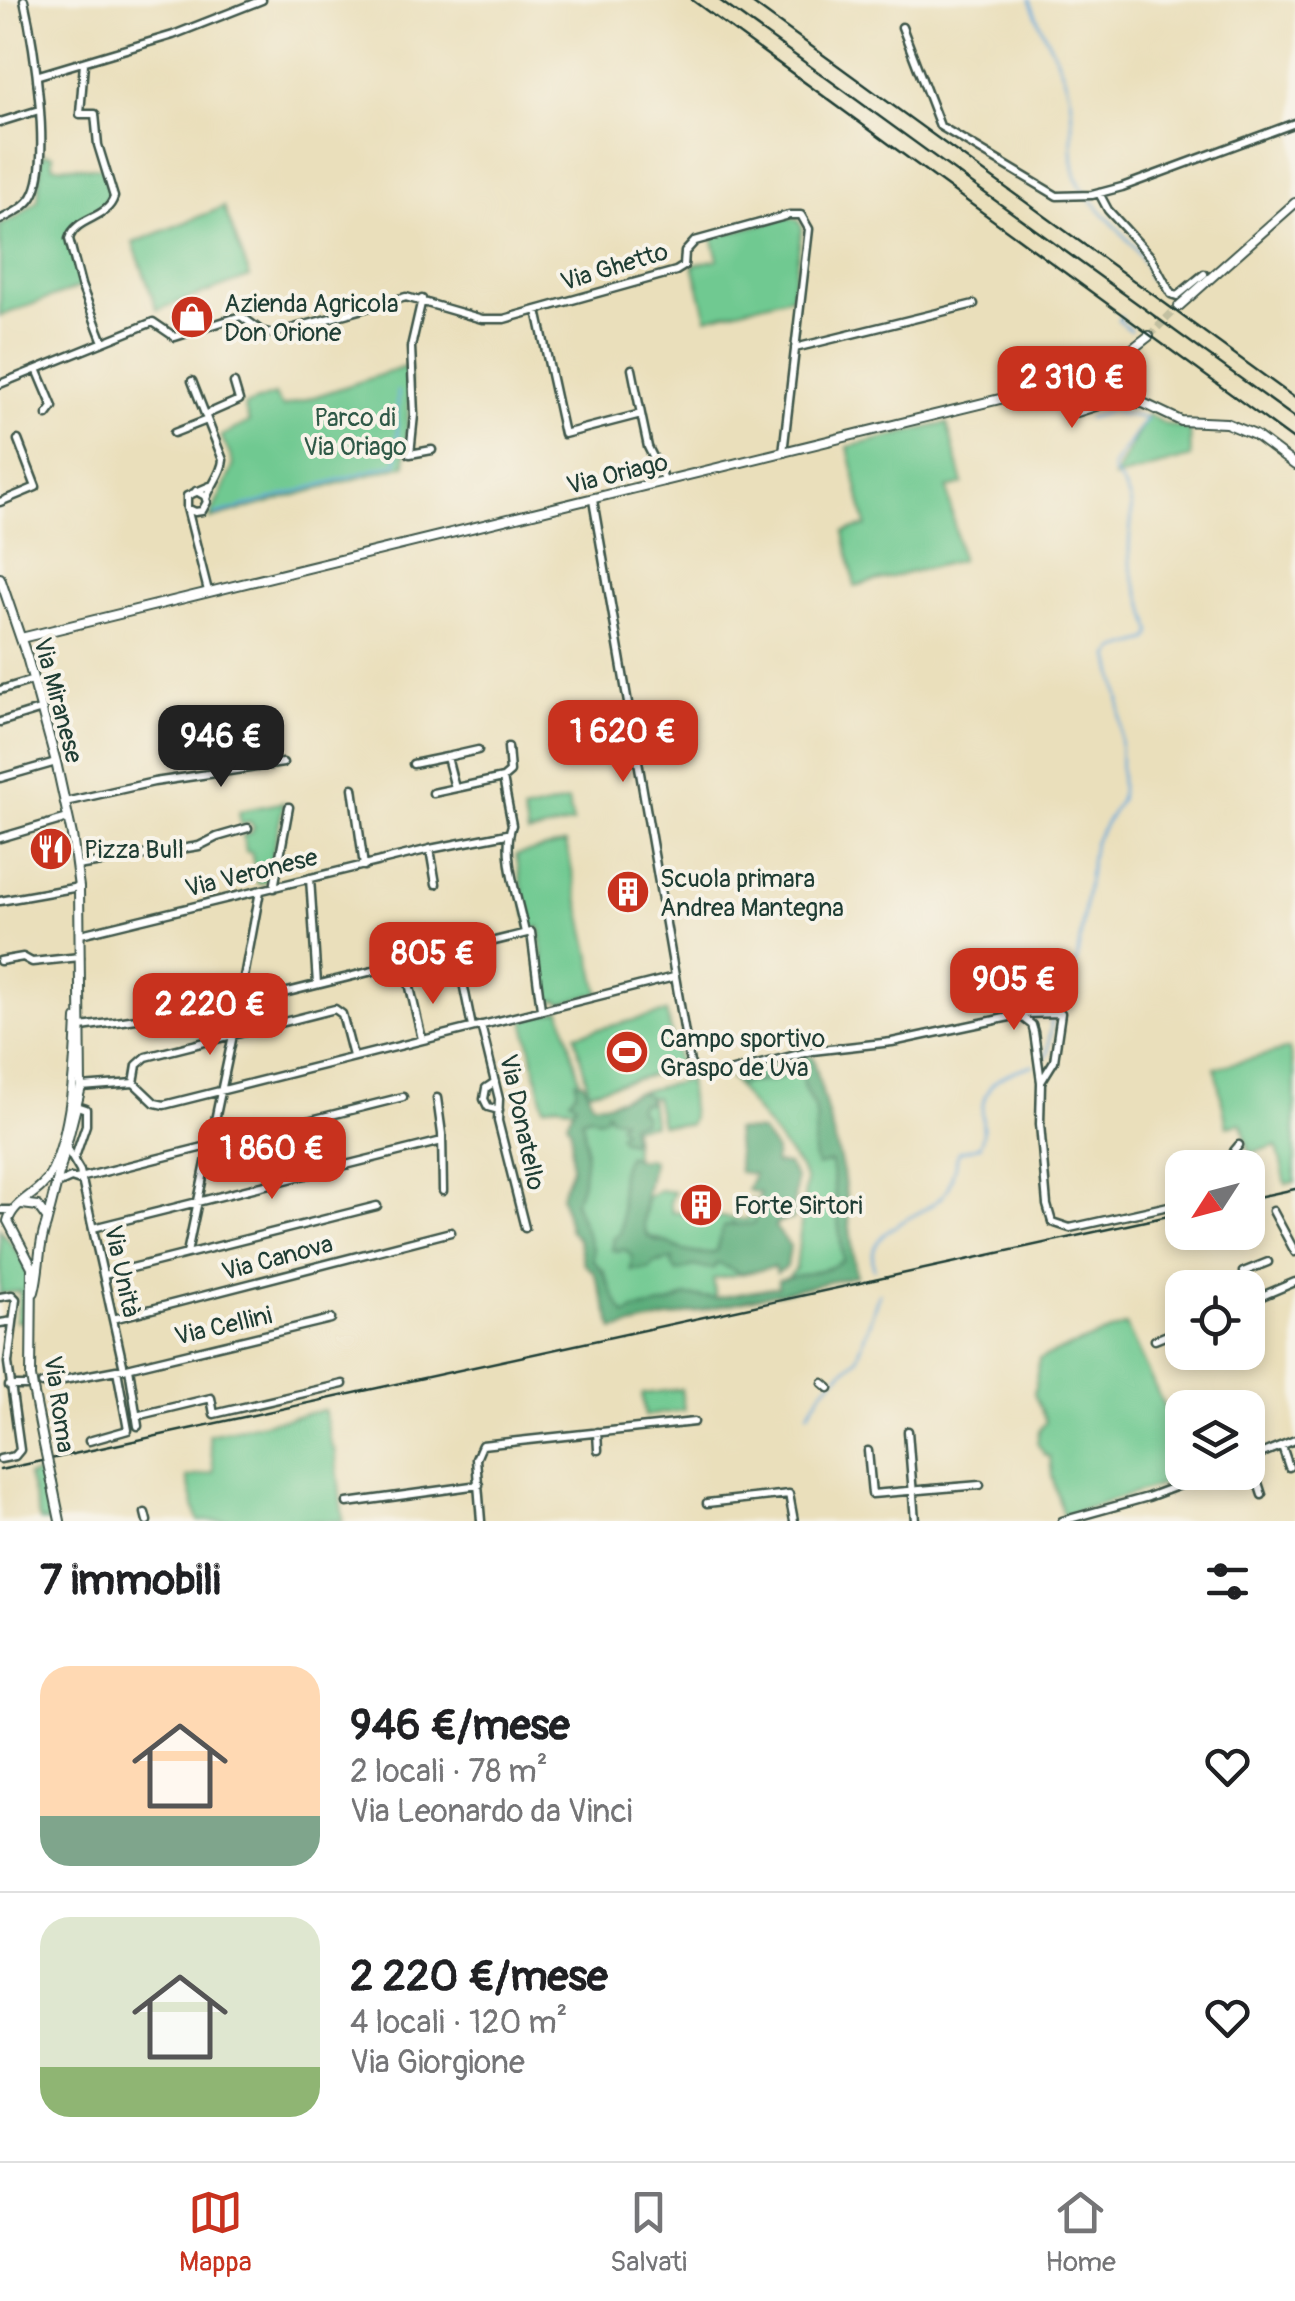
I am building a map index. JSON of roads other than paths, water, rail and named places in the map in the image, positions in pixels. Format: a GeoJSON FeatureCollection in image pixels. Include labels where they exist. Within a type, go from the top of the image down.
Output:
{"type":"FeatureCollection","features":[{"type":"Feature","properties":{"kind":"street"},"geometry":{"type":"LineString","coordinates":[[0,220],[27,203],[36,186],[39,75],[24,0]]}},
{"type":"Feature","properties":{"kind":"street"},"geometry":{"type":"LineString","coordinates":[[39,75],[174,34],[262,0]]}},
{"type":"Feature","properties":{"kind":"street"},"geometry":{"type":"LineString","coordinates":[[902,28],[940,126],[1057,196],[1092,195],[1295,123]]}},
{"type":"Feature","properties":{"kind":"street"},"geometry":{"type":"LineString","coordinates":[[84,64],[80,114],[95,114],[98,145],[114,197],[108,209],[76,226],[69,239],[81,285],[103,342]]}},
{"type":"Feature","properties":{"kind":"street"},"geometry":{"type":"LineString","coordinates":[[0,122],[39,110]]}},
{"type":"Feature","properties":{"kind":"street"},"geometry":{"type":"LineString","coordinates":[[1092,195],[1151,257],[1171,294],[1178,296],[1204,274]]}},
{"type":"Feature","properties":{"kind":"street"},"geometry":{"type":"LineString","coordinates":[[1179,306],[1295,203]]}},
{"type":"Feature","properties":{"kind":"street","name":"Via Ghetto"},"geometry":{"type":"LineString","coordinates":[[0,384],[154,322],[174,337],[242,316],[261,332],[273,334],[394,300],[422,299],[487,320],[504,319],[676,271],[684,266],[686,252],[695,241],[801,215],[809,229],[784,454]]}},
{"type":"Feature","properties":{"kind":"street"},"geometry":{"type":"LineString","coordinates":[[422,299],[410,347],[414,414],[410,454],[432,450]]}},
{"type":"Feature","properties":{"kind":"street"},"geometry":{"type":"LineString","coordinates":[[795,348],[974,304]]}},
{"type":"Feature","properties":{"kind":"street"},"geometry":{"type":"LineString","coordinates":[[537,310],[564,434],[641,414]]}},
{"type":"Feature","properties":{"kind":"street","name":"Via Oriago"},"geometry":{"type":"LineString","coordinates":[[21,638],[1062,385],[1084,379],[1120,360],[1149,336]]}},
{"type":"Feature","properties":{"kind":"street"},"geometry":{"type":"LineString","coordinates":[[37,368],[53,408],[47,415]]}},
{"type":"Feature","properties":{"kind":"street"},"geometry":{"type":"LineString","coordinates":[[632,369],[648,447],[666,482]]}},
{"type":"Feature","properties":{"kind":"street","name":"Via Oriago"},"geometry":{"type":"LineString","coordinates":[[1035,392],[1070,403],[1084,379]]}},
{"type":"Feature","properties":{"kind":"street"},"geometry":{"type":"LineString","coordinates":[[192,382],[223,463],[195,520],[194,535]]}},
{"type":"Feature","properties":{"kind":"street"},"geometry":{"type":"LineString","coordinates":[[174,432],[239,400],[234,383]]}},
{"type":"Feature","properties":{"kind":"street"},"geometry":{"type":"LineString","coordinates":[[1094,406],[1062,385],[1058,400],[1072,412],[1118,402],[1143,404],[1181,421],[1236,426],[1295,465]]}},
{"type":"Feature","properties":{"kind":"street"},"geometry":{"type":"LineString","coordinates":[[0,502],[36,487],[18,440]]}},
{"type":"Feature","properties":{"kind":"street"},"geometry":{"type":"LineString","coordinates":[[208,592],[187,496],[210,486]]}},
{"type":"Feature","properties":{"kind":"street"},"geometry":{"type":"LineString","coordinates":[[196,491],[206,499]]}},
{"type":"Feature","properties":{"kind":"street"},"geometry":{"type":"LineString","coordinates":[[593,500],[690,1063],[704,1076],[812,1051],[892,1042],[1015,1014],[1055,1013],[1054,1061],[1041,1082]]}},
{"type":"Feature","properties":{"kind":"street"},"geometry":{"type":"LineString","coordinates":[[187,508],[202,511]]}},
{"type":"Feature","properties":{"kind":"street","name":"Via Miranese"},"geometry":{"type":"LineString","coordinates":[[0,578],[34,680],[72,834]]}},
{"type":"Feature","properties":{"kind":"street"},"geometry":{"type":"LineString","coordinates":[[0,690],[34,680]]}},
{"type":"Feature","properties":{"kind":"street"},"geometry":{"type":"LineString","coordinates":[[0,722],[42,709]]}},
{"type":"Feature","properties":{"kind":"street"},"geometry":{"type":"LineString","coordinates":[[434,793],[504,778],[510,772],[508,747]]}},
{"type":"Feature","properties":{"kind":"street"},"geometry":{"type":"LineString","coordinates":[[413,764],[478,750]]}},
{"type":"Feature","properties":{"kind":"street"},"geometry":{"type":"LineString","coordinates":[[447,757],[455,788]]}},
{"type":"Feature","properties":{"kind":"street"},"geometry":{"type":"LineString","coordinates":[[0,778],[56,762]]}},
{"type":"Feature","properties":{"kind":"street"},"geometry":{"type":"LineString","coordinates":[[65,802],[154,782],[283,763]]}},
{"type":"Feature","properties":{"kind":"street"},"geometry":{"type":"LineString","coordinates":[[504,778],[512,826],[507,834],[524,933]]}},
{"type":"Feature","properties":{"kind":"street"},"geometry":{"type":"LineString","coordinates":[[354,788],[364,866]]}},
{"type":"Feature","properties":{"kind":"street"},"geometry":{"type":"LineString","coordinates":[[274,888],[289,807]]}},
{"type":"Feature","properties":{"kind":"street"},"geometry":{"type":"LineString","coordinates":[[0,838],[68,818]]}},
{"type":"Feature","properties":{"kind":"street"},"geometry":{"type":"LineString","coordinates":[[77,866],[199,846],[248,828]]}},
{"type":"Feature","properties":{"kind":"street","name":"Via Roma"},"geometry":{"type":"LineString","coordinates":[[60,1521],[33,1384],[32,1267],[20,1240],[4,1224],[16,1207],[41,1186],[52,1168],[81,1087],[81,934],[72,834]]}},
{"type":"Feature","properties":{"kind":"street","name":"Via Veronese"},"geometry":{"type":"LineString","coordinates":[[81,934],[507,834]]}},
{"type":"Feature","properties":{"kind":"street"},"geometry":{"type":"LineString","coordinates":[[430,849],[436,884]]}},
{"type":"Feature","properties":{"kind":"street"},"geometry":{"type":"LineString","coordinates":[[310,878],[317,984]]}},
{"type":"Feature","properties":{"kind":"street"},"geometry":{"type":"LineString","coordinates":[[0,901],[79,887]]}},
{"type":"Feature","properties":{"kind":"street"},"geometry":{"type":"LineString","coordinates":[[239,1004],[260,891]]}},
{"type":"Feature","properties":{"kind":"street"},"geometry":{"type":"LineString","coordinates":[[82,1027],[239,1004],[531,932],[541,1010]]}},
{"type":"Feature","properties":{"kind":"street"},"geometry":{"type":"LineString","coordinates":[[0,962],[80,956]]}},
{"type":"Feature","properties":{"kind":"street","name":"Via Donatello"},"geometry":{"type":"LineString","coordinates":[[458,958],[495,1082],[498,1121],[525,1228]]}},
{"type":"Feature","properties":{"kind":"street"},"geometry":{"type":"LineString","coordinates":[[75,1064],[77,1084],[81,1087],[134,1083],[159,1105],[674,977]]}},
{"type":"Feature","properties":{"kind":"street"},"geometry":{"type":"LineString","coordinates":[[409,983],[422,1039]]}},
{"type":"Feature","properties":{"kind":"street","name":"Via Roma"},"geometry":{"type":"LineString","coordinates":[[34,1292],[41,1236],[68,1144],[80,999]]}},
{"type":"Feature","properties":{"kind":"street"},"geometry":{"type":"LineString","coordinates":[[134,1083],[137,1065],[146,1057],[338,1009],[353,1056]]}},
{"type":"Feature","properties":{"kind":"street"},"geometry":{"type":"LineString","coordinates":[[1015,1014],[1032,1024],[1041,1082],[1040,1124],[1048,1212],[1056,1225],[1070,1228],[1165,1207]]}},
{"type":"Feature","properties":{"kind":"street"},"geometry":{"type":"LineString","coordinates":[[186,1254],[233,1034]]}},
{"type":"Feature","properties":{"kind":"street"},"geometry":{"type":"LineString","coordinates":[[495,1082],[486,1088],[484,1099],[488,1106],[499,1110]]}},
{"type":"Feature","properties":{"kind":"street"},"geometry":{"type":"LineString","coordinates":[[54,1186],[64,1179],[80,1180],[403,1096]]}},
{"type":"Feature","properties":{"kind":"street"},"geometry":{"type":"LineString","coordinates":[[437,1098],[443,1191]]}},
{"type":"Feature","properties":{"kind":"street"},"geometry":{"type":"LineString","coordinates":[[41,1186],[62,1162],[75,1163],[87,1113],[73,1106]]}},
{"type":"Feature","properties":{"kind":"street"},"geometry":{"type":"LineString","coordinates":[[93,1228],[442,1141]]}},
{"type":"Feature","properties":{"kind":"street","name":"Via Unità"},"geometry":{"type":"LineString","coordinates":[[68,1144],[93,1228],[138,1426]]}},
{"type":"Feature","properties":{"kind":"street"},"geometry":{"type":"LineString","coordinates":[[1235,1150],[1239,1144]]}},
{"type":"Feature","properties":{"kind":"street"},"geometry":{"type":"LineString","coordinates":[[0,1210],[34,1204],[46,1217]]}},
{"type":"Feature","properties":{"kind":"street"},"geometry":{"type":"LineString","coordinates":[[104,1275],[377,1206]]}},
{"type":"Feature","properties":{"kind":"street"},"geometry":{"type":"LineString","coordinates":[[1273,1211],[1295,1252]]}},
{"type":"Feature","properties":{"kind":"street","name":"Via Canova"},"geometry":{"type":"LineString","coordinates":[[113,1319],[451,1232]]}},
{"type":"Feature","properties":{"kind":"street"},"geometry":{"type":"LineString","coordinates":[[20,1240],[41,1236]]}},
{"type":"Feature","properties":{"kind":"street"},"geometry":{"type":"LineString","coordinates":[[1248,1270],[1268,1262]]}},
{"type":"Feature","properties":{"kind":"street"},"geometry":{"type":"LineString","coordinates":[[1265,1295],[1295,1282]]}},
{"type":"Feature","properties":{"kind":"street"},"geometry":{"type":"LineString","coordinates":[[0,1297],[16,1297],[4,1364],[20,1452],[0,1459]]}},
{"type":"Feature","properties":{"kind":"street","name":"Via Cellini"},"geometry":{"type":"LineString","coordinates":[[6,1389],[123,1369],[331,1319]]}},
{"type":"Feature","properties":{"kind":"street"},"geometry":{"type":"LineString","coordinates":[[0,1323],[13,1321]]}},
{"type":"Feature","properties":{"kind":"street"},"geometry":{"type":"LineString","coordinates":[[1155,1340],[1165,1336]]}},
{"type":"Feature","properties":{"kind":"street","name":"Via Unità"},"geometry":{"type":"LineString","coordinates":[[89,1441],[128,1430],[123,1369]]}},
{"type":"Feature","properties":{"kind":"street"},"geometry":{"type":"LineString","coordinates":[[136,1416],[211,1398],[214,1414],[343,1384]]}},
{"type":"Feature","properties":{"kind":"street"},"geometry":{"type":"LineString","coordinates":[[482,1521],[476,1452],[482,1445],[694,1422]]}},
{"type":"Feature","properties":{"kind":"street"},"geometry":{"type":"LineString","coordinates":[[597,1432],[598,1450]]}},
{"type":"Feature","properties":{"kind":"street"},"geometry":{"type":"LineString","coordinates":[[908,1432],[916,1521]]}},
{"type":"Feature","properties":{"kind":"street"},"geometry":{"type":"LineString","coordinates":[[1265,1453],[1295,1440]]}},
{"type":"Feature","properties":{"kind":"street"},"geometry":{"type":"LineString","coordinates":[[1282,1446],[1290,1461]]}},
{"type":"Feature","properties":{"kind":"street"},"geometry":{"type":"LineString","coordinates":[[868,1451],[872,1494],[980,1486]]}},
{"type":"Feature","properties":{"kind":"street"},"geometry":{"type":"LineString","coordinates":[[347,1503],[478,1485]]}},
{"type":"Feature","properties":{"kind":"street"},"geometry":{"type":"LineString","coordinates":[[1062,1521],[1166,1490]]}},
{"type":"Feature","properties":{"kind":"street"},"geometry":{"type":"LineString","coordinates":[[1260,1490],[1262,1495]]}},
{"type":"Feature","properties":{"kind":"street"},"geometry":{"type":"LineString","coordinates":[[707,1503],[790,1494],[794,1521]]}},
{"type":"Feature","properties":{"kind":"waterway"},"geometry":{"type":"LineString","coordinates":[[1030,0],[1069,93],[1073,163],[1080,185],[1140,256],[1148,278]]}},
{"type":"Feature","properties":{"kind":"waterway"},"geometry":{"type":"LineString","coordinates":[[1121,317],[1118,320],[1130,330]]}},
{"type":"Feature","properties":{"kind":"waterway"},"geometry":{"type":"LineString","coordinates":[[215,515],[397,463],[398,391]]}},
{"type":"Feature","properties":{"kind":"waterway"},"geometry":{"type":"LineString","coordinates":[[1045,1057],[1055,992],[1077,961],[1094,842],[1120,800],[1120,701],[1110,656],[1117,649],[1148,640],[1152,633],[1130,563],[1129,496],[1113,472],[1113,466],[1146,418],[1109,412],[1088,418]]}},
{"type":"Feature","properties":{"kind":"waterway"},"geometry":{"type":"LineString","coordinates":[[874,1269],[873,1254],[878,1242],[887,1232],[937,1201],[948,1187],[959,1152],[979,1146],[983,1102],[991,1085],[1005,1075],[1033,1065]]}},
{"type":"Feature","properties":{"kind":"waterway"},"geometry":{"type":"LineString","coordinates":[[808,1413],[825,1387],[857,1359],[879,1293]]}},
{"type":"Feature","properties":{"kind":"tunnel"},"geometry":{"type":"LineString","coordinates":[[1149,336],[1179,306]]}},
{"type":"Feature","properties":{"kind":"railway"},"geometry":{"type":"LineString","coordinates":[[692,0],[1295,441]]}},
{"type":"Feature","properties":{"kind":"railway"},"geometry":{"type":"LineString","coordinates":[[719,0],[1295,418]]}},
{"type":"Feature","properties":{"kind":"railway"},"geometry":{"type":"LineString","coordinates":[[748,0],[1295,398]]}},
{"type":"Feature","properties":{"kind":"railway"},"geometry":{"type":"LineString","coordinates":[[1265,1195],[1295,1189]]}},
{"type":"Feature","properties":{"kind":"railway"},"geometry":{"type":"LineString","coordinates":[[0,1470],[1165,1217]]}},
{"type":"Feature","properties":{"kind":"place","name":"Azienda Agricola Don Orione"},"geometry":{"type":"Point","coordinates":[192,317]}},
{"type":"Feature","properties":{"kind":"place","name":"Pizza Bull"},"geometry":{"type":"Point","coordinates":[51,849]}},
{"type":"Feature","properties":{"kind":"place","name":"Scuola primara Andrea Mantegna"},"geometry":{"type":"Point","coordinates":[628,892]}},
{"type":"Feature","properties":{"kind":"place","name":"Campo sportivo Graspo de Uva"},"geometry":{"type":"Point","coordinates":[627,1052]}},
{"type":"Feature","properties":{"kind":"place","name":"Forte Sirtori"},"geometry":{"type":"Point","coordinates":[701,1205]}},
{"type":"Feature","properties":{"kind":"park label","name":"Parco di Via Oriago"},"geometry":{"type":"Point","coordinates":[355,432]}}]}
